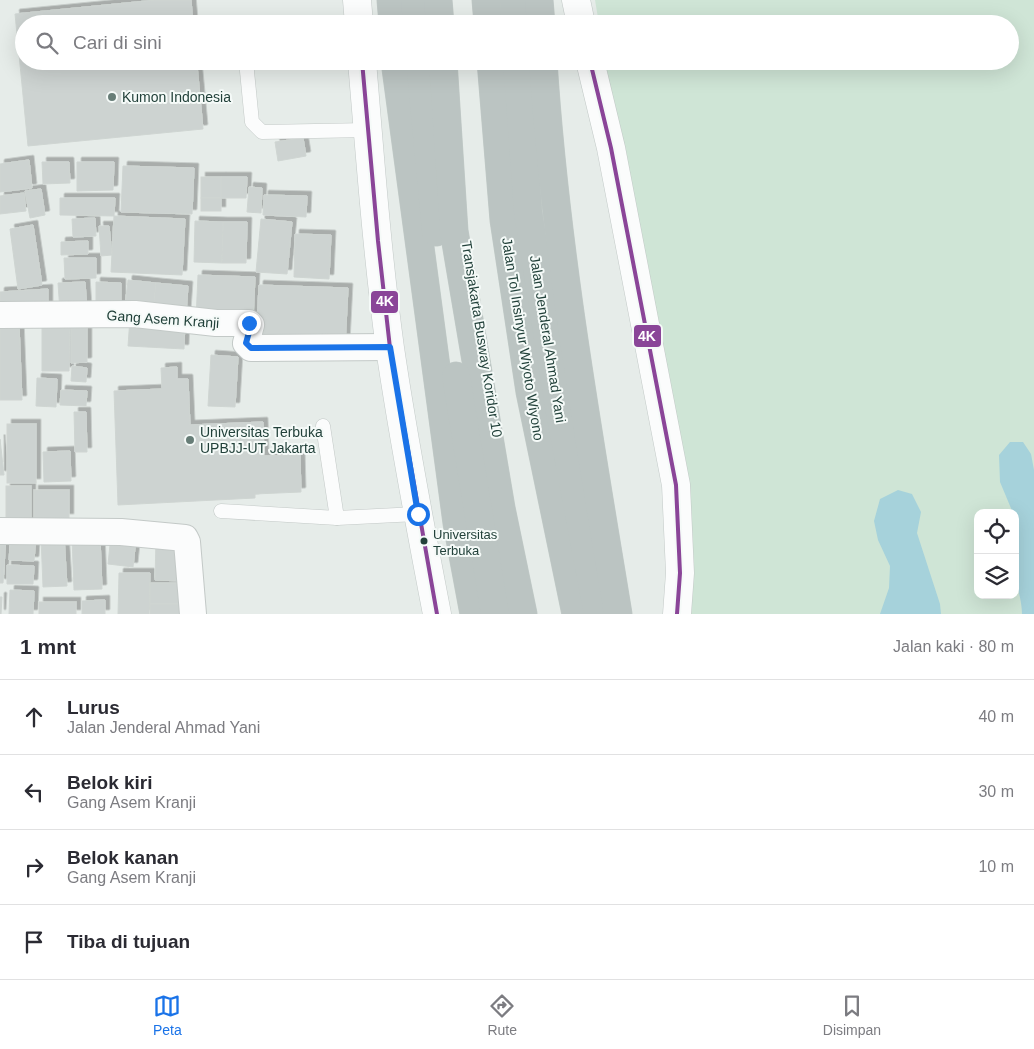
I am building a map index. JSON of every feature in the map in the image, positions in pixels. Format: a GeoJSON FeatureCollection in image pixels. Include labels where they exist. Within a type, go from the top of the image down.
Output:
{"type":"FeatureCollection","features":[{"type":"Feature","properties":{"kind":"highway"},"geometry":{"type":"LineString","coordinates":[[392,0],[393,15]]}},
{"type":"Feature","properties":{"kind":"highway"},"geometry":{"type":"LineString","coordinates":[[415,0],[416,15]]}},
{"type":"Feature","properties":{"kind":"highway"},"geometry":{"type":"LineString","coordinates":[[438,0],[439,15]]}},
{"type":"Feature","properties":{"kind":"highway"},"geometry":{"type":"LineString","coordinates":[[486,0],[487,15]]}},
{"type":"Feature","properties":{"kind":"highway"},"geometry":{"type":"LineString","coordinates":[[514,0],[515,15]]}},
{"type":"Feature","properties":{"kind":"highway"},"geometry":{"type":"LineString","coordinates":[[539,0],[540,15]]}},
{"type":"Feature","properties":{"kind":"highway"},"geometry":{"type":"LineString","coordinates":[[396,70],[457,523],[474,614]]}},
{"type":"Feature","properties":{"kind":"highway"},"geometry":{"type":"LineString","coordinates":[[421,70],[441,285],[495,614]]}},
{"type":"Feature","properties":{"kind":"highway"},"geometry":{"type":"LineString","coordinates":[[443,70],[454,231],[501,508],[523,614]]}},
{"type":"Feature","properties":{"kind":"highway","name":"Jalan Tol Insinyur Wiyoto Wiyono"},"geometry":{"type":"LineString","coordinates":[[492,70],[504,220],[528,383],[576,614]]}},
{"type":"Feature","properties":{"kind":"highway","name":"Jalan Jenderal Ahmad Yani"},"geometry":{"type":"LineString","coordinates":[[518,70],[528,212],[560,413],[598,614]]}},
{"type":"Feature","properties":{"kind":"highway"},"geometry":{"type":"LineString","coordinates":[[544,70],[548,134],[582,392],[618,614]]}},
{"type":"Feature","properties":{"kind":"main road"},"geometry":{"type":"LineString","coordinates":[[357,0],[358,15]]}},
{"type":"Feature","properties":{"kind":"main road"},"geometry":{"type":"LineString","coordinates":[[576,0],[579,15]]}},
{"type":"Feature","properties":{"kind":"main road"},"geometry":{"type":"LineString","coordinates":[[363,70],[390,347],[437,614]]}},
{"type":"Feature","properties":{"kind":"main road"},"geometry":{"type":"LineString","coordinates":[[592,70],[611,148],[676,485],[680,573],[677,614]]}},
{"type":"Feature","properties":{"kind":"street","name":"Gang Asem Kranji"},"geometry":{"type":"LineString","coordinates":[[0,315],[135,314],[216,324],[249,323],[251,325],[246,343],[251,348],[390,347]]}},
{"type":"Feature","properties":{"kind":"street"},"geometry":{"type":"LineString","coordinates":[[0,532],[121,532],[181,536],[187,542],[193,614]]}},
{"type":"Feature","properties":{"kind":"lane"},"geometry":{"type":"LineString","coordinates":[[449,0],[450,15]]}},
{"type":"Feature","properties":{"kind":"lane"},"geometry":{"type":"LineString","coordinates":[[482,0],[483,15]]}},
{"type":"Feature","properties":{"kind":"lane"},"geometry":{"type":"LineString","coordinates":[[247,70],[252,122],[262,132],[368,130]]}},
{"type":"Feature","properties":{"kind":"lane","name":"Transjakarta Busway Koridor 10"},"geometry":{"type":"LineString","coordinates":[[454,70],[465,231],[510,509],[532,614]]}},
{"type":"Feature","properties":{"kind":"lane"},"geometry":{"type":"LineString","coordinates":[[487,70],[498,211],[508,281],[534,430],[570,614]]}},
{"type":"Feature","properties":{"kind":"lane"},"geometry":{"type":"LineString","coordinates":[[323,426],[337,518]]}},
{"type":"Feature","properties":{"kind":"lane"},"geometry":{"type":"LineString","coordinates":[[221,511],[337,518],[418,514]]}},
{"type":"Feature","properties":{"kind":"green space"},"geometry":{"type":"Polygon","coordinates":[[[595,0],[1034,0],[1034,614],[691,614],[693,580],[607,70],[1019,70],[1019,15],[598,15],[595,0]]]}},
{"type":"Feature","properties":{"kind":"water"},"geometry":{"type":"Polygon","coordinates":[[[1010,442],[1023,442],[1031,454],[1034,470],[1034,614],[1022,614],[1019,595],[1019,509],[1011,509],[1000,482],[999,455],[1010,442]]]}},
{"type":"Feature","properties":{"kind":"water"},"geometry":{"type":"Polygon","coordinates":[[[898,490],[912,494],[921,512],[917,533],[940,604],[941,614],[880,614],[889,588],[890,566],[878,540],[874,521],[880,499],[898,490]]]}},
{"type":"Feature","properties":{"kind":"building","name":"Kumon Indonesia"},"geometry":{"type":"Polygon","coordinates":[[[156,0],[191,0],[192,15],[15,15],[156,0]]]}},
{"type":"Feature","properties":{"kind":"building","name":"Kumon Indonesia"},"geometry":{"type":"Polygon","coordinates":[[[21,70],[197,70],[203,129],[28,146],[21,70]]]}},
{"type":"Feature","properties":{"kind":"building"},"geometry":{"type":"Polygon","coordinates":[[[303,138],[306,156],[278,161],[275,142],[303,138]]]}},
{"type":"Feature","properties":{"kind":"building"},"geometry":{"type":"Polygon","coordinates":[[[29,160],[32,188],[0,192],[0,164],[29,160]]]}},
{"type":"Feature","properties":{"kind":"building"},"geometry":{"type":"Polygon","coordinates":[[[42,162],[69,162],[70,183],[43,184],[42,162]]]}},
{"type":"Feature","properties":{"kind":"building"},"geometry":{"type":"Polygon","coordinates":[[[77,162],[114,162],[113,190],[77,191],[77,162]]]}},
{"type":"Feature","properties":{"kind":"building"},"geometry":{"type":"Polygon","coordinates":[[[123,166],[194,168],[192,214],[121,212],[123,166]]]}},
{"type":"Feature","properties":{"kind":"building"},"geometry":{"type":"Polygon","coordinates":[[[201,177],[221,177],[221,198],[201,198],[201,177]]]}},
{"type":"Feature","properties":{"kind":"building"},"geometry":{"type":"Polygon","coordinates":[[[221,177],[247,177],[246,198],[221,198],[221,177]]]}},
{"type":"Feature","properties":{"kind":"building"},"geometry":{"type":"Polygon","coordinates":[[[249,187],[262,188],[261,213],[247,212],[249,187]]]}},
{"type":"Feature","properties":{"kind":"building"},"geometry":{"type":"Polygon","coordinates":[[[41,189],[45,215],[30,218],[25,191],[41,189]]]}},
{"type":"Feature","properties":{"kind":"building"},"geometry":{"type":"Polygon","coordinates":[[[24,193],[26,211],[0,214],[0,196],[24,193]]]}},
{"type":"Feature","properties":{"kind":"building"},"geometry":{"type":"Polygon","coordinates":[[[264,195],[307,196],[306,217],[263,215],[264,195]]]}},
{"type":"Feature","properties":{"kind":"building"},"geometry":{"type":"Polygon","coordinates":[[[60,198],[115,198],[114,216],[60,215],[60,198]]]}},
{"type":"Feature","properties":{"kind":"building"},"geometry":{"type":"Polygon","coordinates":[[[201,198],[221,198],[221,211],[201,211],[201,198]]]}},
{"type":"Feature","properties":{"kind":"building"},"geometry":{"type":"Polygon","coordinates":[[[114,216],[185,219],[182,275],[111,272],[114,216]]]}},
{"type":"Feature","properties":{"kind":"building"},"geometry":{"type":"Polygon","coordinates":[[[95,218],[96,236],[73,237],[72,219],[95,218]]]}},
{"type":"Feature","properties":{"kind":"building"},"geometry":{"type":"Polygon","coordinates":[[[261,219],[292,222],[287,274],[256,272],[261,219]]]}},
{"type":"Feature","properties":{"kind":"building"},"geometry":{"type":"Polygon","coordinates":[[[195,221],[223,222],[222,263],[194,262],[195,221]]]}},
{"type":"Feature","properties":{"kind":"building"},"geometry":{"type":"Polygon","coordinates":[[[223,222],[247,222],[246,263],[222,263],[223,222]]]}},
{"type":"Feature","properties":{"kind":"building"},"geometry":{"type":"Polygon","coordinates":[[[33,225],[42,285],[18,289],[10,229],[33,225]]]}},
{"type":"Feature","properties":{"kind":"building"},"geometry":{"type":"Polygon","coordinates":[[[99,226],[109,226],[112,255],[101,256],[99,226]]]}},
{"type":"Feature","properties":{"kind":"building"},"geometry":{"type":"Polygon","coordinates":[[[295,234],[331,235],[329,279],[294,277],[295,234]]]}},
{"type":"Feature","properties":{"kind":"building"},"geometry":{"type":"Polygon","coordinates":[[[88,241],[88,254],[61,255],[61,242],[88,241]]]}},
{"type":"Feature","properties":{"kind":"building"},"geometry":{"type":"Polygon","coordinates":[[[64,258],[96,258],[96,278],[65,279],[64,258]]]}},
{"type":"Feature","properties":{"kind":"building"},"geometry":{"type":"Polygon","coordinates":[[[198,275],[255,277],[253,321],[196,319],[198,275]]]}},
{"type":"Feature","properties":{"kind":"building"},"geometry":{"type":"Polygon","coordinates":[[[128,280],[156,283],[153,311],[125,308],[128,280]]]}},
{"type":"Feature","properties":{"kind":"building"},"geometry":{"type":"Polygon","coordinates":[[[85,282],[87,310],[60,312],[58,283],[85,282]]]}},
{"type":"Feature","properties":{"kind":"building"},"geometry":{"type":"Polygon","coordinates":[[[96,282],[121,283],[121,310],[96,310],[96,282]]]}},
{"type":"Feature","properties":{"kind":"building"},"geometry":{"type":"Polygon","coordinates":[[[156,283],[188,286],[186,314],[153,311],[156,283]]]}},
{"type":"Feature","properties":{"kind":"building"},"geometry":{"type":"Polygon","coordinates":[[[259,285],[348,288],[345,346],[256,343],[259,285]]]}},
{"type":"Feature","properties":{"kind":"building"},"geometry":{"type":"Polygon","coordinates":[[[48,289],[48,308],[0,311],[0,292],[48,289]]]}},
{"type":"Feature","properties":{"kind":"building"},"geometry":{"type":"Polygon","coordinates":[[[130,318],[185,321],[184,349],[128,346],[130,318]]]}},
{"type":"Feature","properties":{"kind":"building"},"geometry":{"type":"Polygon","coordinates":[[[42,319],[70,319],[69,371],[42,371],[42,319]]]}},
{"type":"Feature","properties":{"kind":"building"},"geometry":{"type":"Polygon","coordinates":[[[71,323],[87,323],[87,362],[71,363],[71,323]]]}},
{"type":"Feature","properties":{"kind":"building"},"geometry":{"type":"Polygon","coordinates":[[[19,324],[22,400],[0,400],[0,325],[19,324]]]}},
{"type":"Feature","properties":{"kind":"building"},"geometry":{"type":"Polygon","coordinates":[[[211,355],[238,357],[235,407],[208,406],[211,355]]]}},
{"type":"Feature","properties":{"kind":"building"},"geometry":{"type":"Polygon","coordinates":[[[72,366],[87,368],[86,382],[71,381],[72,366]]]}},
{"type":"Feature","properties":{"kind":"building","name":"Universitas Terbuka UPBJJ-UT Jakarta"},"geometry":{"type":"Polygon","coordinates":[[[177,367],[177,379],[188,379],[190,425],[263,422],[264,456],[300,455],[301,492],[255,494],[255,498],[118,505],[114,391],[162,389],[161,368],[177,367]]]}},
{"type":"Feature","properties":{"kind":"building"},"geometry":{"type":"Polygon","coordinates":[[[37,378],[57,379],[56,407],[36,406],[37,378]]]}},
{"type":"Feature","properties":{"kind":"building"},"geometry":{"type":"Polygon","coordinates":[[[61,390],[87,391],[86,406],[60,405],[61,390]]]}},
{"type":"Feature","properties":{"kind":"building"},"geometry":{"type":"Polygon","coordinates":[[[74,412],[86,412],[87,452],[75,452],[74,412]]]}},
{"type":"Feature","properties":{"kind":"building"},"geometry":{"type":"Polygon","coordinates":[[[7,424],[36,424],[36,483],[7,483],[7,424]]]}},
{"type":"Feature","properties":{"kind":"building"},"geometry":{"type":"Polygon","coordinates":[[[0,439],[4,475],[0,475],[0,439]]]}},
{"type":"Feature","properties":{"kind":"building"},"geometry":{"type":"Polygon","coordinates":[[[70,451],[71,481],[44,482],[43,452],[70,451]]]}},
{"type":"Feature","properties":{"kind":"building"},"geometry":{"type":"Polygon","coordinates":[[[6,486],[31,486],[31,524],[6,524],[6,486]]]}},
{"type":"Feature","properties":{"kind":"building"},"geometry":{"type":"Polygon","coordinates":[[[34,490],[69,490],[69,518],[34,518],[34,490]]]}},
{"type":"Feature","properties":{"kind":"building"},"geometry":{"type":"Polygon","coordinates":[[[11,533],[36,535],[34,561],[9,560],[11,533]]]}},
{"type":"Feature","properties":{"kind":"building"},"geometry":{"type":"Polygon","coordinates":[[[111,535],[136,538],[133,567],[108,564],[111,535]]]}},
{"type":"Feature","properties":{"kind":"building"},"geometry":{"type":"Polygon","coordinates":[[[0,536],[6,536],[3,583],[0,583],[0,536]]]}},
{"type":"Feature","properties":{"kind":"building"},"geometry":{"type":"Polygon","coordinates":[[[64,536],[67,586],[43,587],[41,537],[64,536]]]}},
{"type":"Feature","properties":{"kind":"building"},"geometry":{"type":"Polygon","coordinates":[[[100,537],[102,589],[74,590],[72,538],[100,537]]]}},
{"type":"Feature","properties":{"kind":"building"},"geometry":{"type":"Polygon","coordinates":[[[156,539],[183,539],[182,581],[155,580],[156,539]]]}},
{"type":"Feature","properties":{"kind":"building"},"geometry":{"type":"Polygon","coordinates":[[[7,565],[34,566],[33,584],[7,584],[7,565]]]}},
{"type":"Feature","properties":{"kind":"building"},"geometry":{"type":"Polygon","coordinates":[[[119,573],[150,573],[149,614],[118,614],[119,573]]]}},
{"type":"Feature","properties":{"kind":"building"},"geometry":{"type":"Polygon","coordinates":[[[150,583],[188,583],[188,604],[150,604],[150,583]]]}},
{"type":"Feature","properties":{"kind":"building"},"geometry":{"type":"Polygon","coordinates":[[[10,590],[34,591],[33,614],[9,614],[10,590]]]}},
{"type":"Feature","properties":{"kind":"building"},"geometry":{"type":"Polygon","coordinates":[[[0,597],[2,597],[1,614],[0,614],[0,597]]]}},
{"type":"Feature","properties":{"kind":"building"},"geometry":{"type":"Polygon","coordinates":[[[105,600],[105,614],[82,614],[82,601],[105,600]]]}},
{"type":"Feature","properties":{"kind":"building"},"geometry":{"type":"Polygon","coordinates":[[[39,602],[76,602],[76,614],[39,614],[39,602]]]}},
{"type":"Feature","properties":{"kind":"building"},"geometry":{"type":"Polygon","coordinates":[[[150,604],[188,604],[188,614],[150,614],[150,604]]]}},
{"type":"Feature","properties":{"kind":"transit line","name":"4K"},"geometry":{"type":"LineString","coordinates":[[363,70],[378,241],[390,348],[437,614]]}},
{"type":"Feature","properties":{"kind":"transit line","name":"4K"},"geometry":{"type":"LineString","coordinates":[[592,70],[611,148],[676,485],[680,573],[677,614]]}},
{"type":"Feature","properties":{"kind":"place","name":"Kumon Indonesia"},"geometry":{"type":"Point","coordinates":[112,97]}},
{"type":"Feature","properties":{"kind":"place","name":"Universitas Terbuka UPBJJ-UT Jakarta"},"geometry":{"type":"Point","coordinates":[190,440]}},
{"type":"Feature","properties":{"kind":"place","name":"Universitas Terbuka"},"geometry":{"type":"Point","coordinates":[424,541]}},
{"type":"Feature","properties":{"kind":"route"},"geometry":{"type":"LineString","coordinates":[[249,323],[251,325],[246,343],[251,348],[390,347],[418,514]]}}]}
